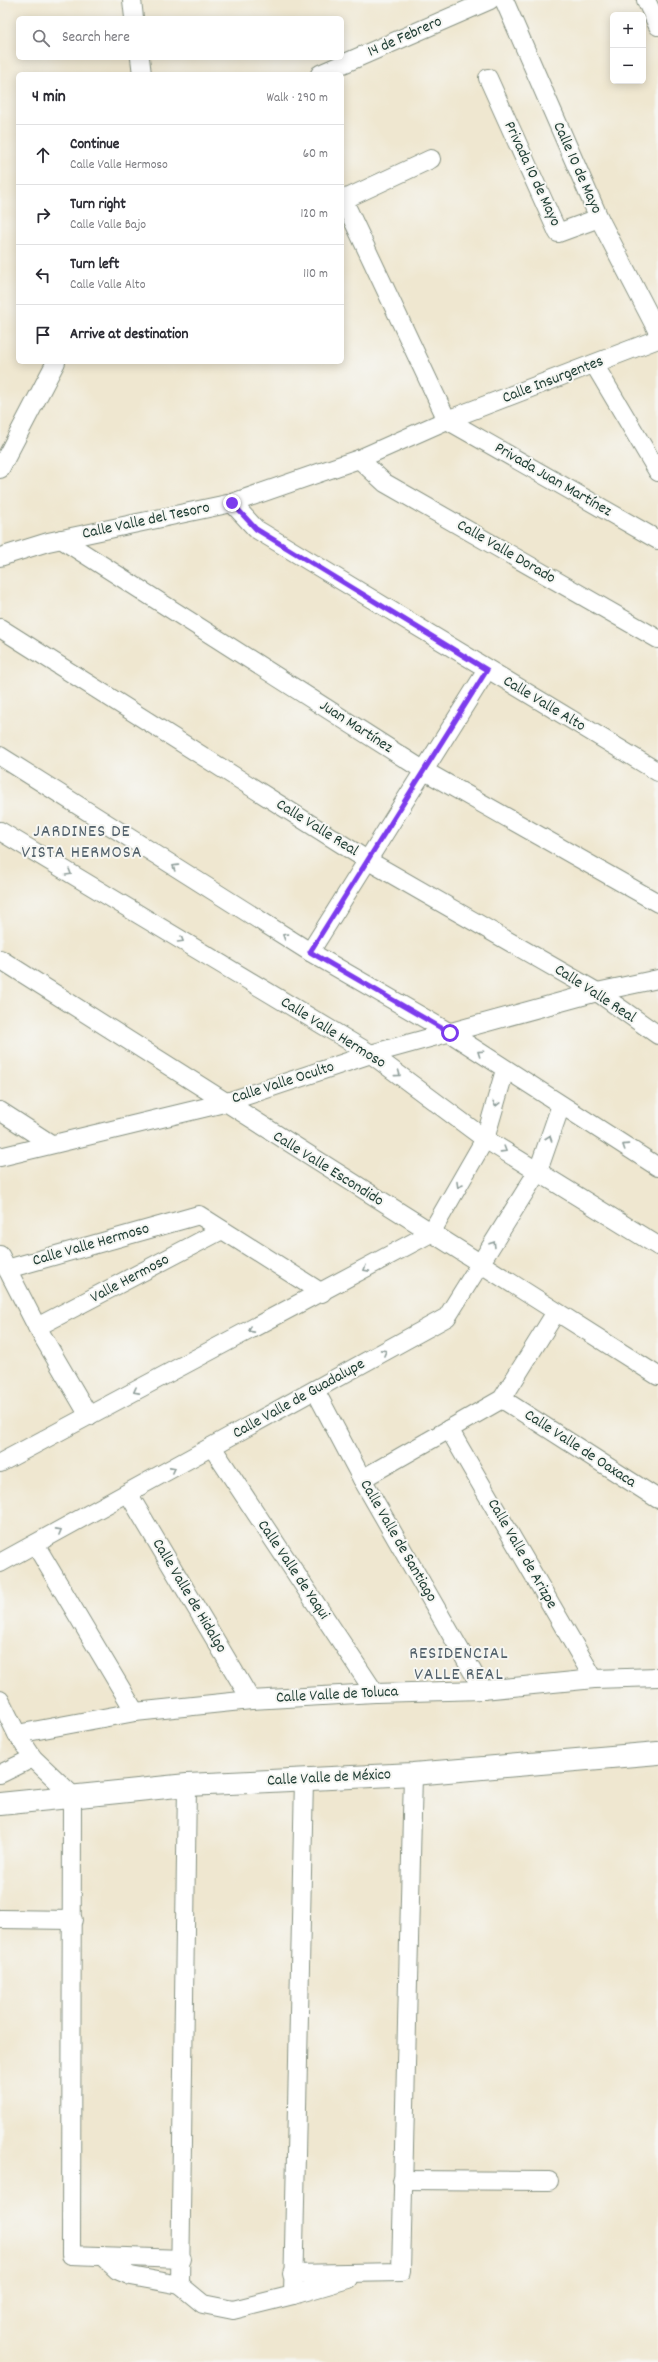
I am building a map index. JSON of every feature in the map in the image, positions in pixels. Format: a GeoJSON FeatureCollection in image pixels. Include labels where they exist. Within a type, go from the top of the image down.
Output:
{"type":"FeatureCollection","features":[{"type":"Feature","properties":{"kind":"street"},"geometry":{"type":"LineString","coordinates":[[132,0],[134,16]]}},
{"type":"Feature","properties":{"kind":"street","name":"14 de Febrero"},"geometry":{"type":"LineString","coordinates":[[325,72],[490,0]]}},
{"type":"Feature","properties":{"kind":"street","name":"Calle 10 de Mayo"},"geometry":{"type":"LineString","coordinates":[[504,0],[598,218],[658,332]]}},
{"type":"Feature","properties":{"kind":"street"},"geometry":{"type":"LineString","coordinates":[[646,0],[658,26]]}},
{"type":"Feature","properties":{"kind":"street"},"geometry":{"type":"LineString","coordinates":[[140,60],[142,72]]}},
{"type":"Feature","properties":{"kind":"street","name":"Privada 10 de Mayo"},"geometry":{"type":"LineString","coordinates":[[488,78],[558,232],[598,218]]}},
{"type":"Feature","properties":{"kind":"street"},"geometry":{"type":"LineString","coordinates":[[344,198],[430,159]]}},
{"type":"Feature","properties":{"kind":"street"},"geometry":{"type":"LineString","coordinates":[[344,200],[447,420]]}},
{"type":"Feature","properties":{"kind":"street","name":"Calle Insurgentes"},"geometry":{"type":"LineString","coordinates":[[447,420],[658,339]]}},
{"type":"Feature","properties":{"kind":"street"},"geometry":{"type":"LineString","coordinates":[[0,469],[55,364]]}},
{"type":"Feature","properties":{"kind":"street"},"geometry":{"type":"LineString","coordinates":[[594,364],[658,472]]}},
{"type":"Feature","properties":{"kind":"street","name":"Calle Valle del Tesoro"},"geometry":{"type":"LineString","coordinates":[[0,557],[61,539],[232,503],[359,459],[447,420]]}},
{"type":"Feature","properties":{"kind":"street","name":"Privada Juan Martínez"},"geometry":{"type":"LineString","coordinates":[[447,420],[658,540]]}},
{"type":"Feature","properties":{"kind":"street","name":"Calle Valle Dorado"},"geometry":{"type":"LineString","coordinates":[[359,459],[385,483],[658,639]]}},
{"type":"Feature","properties":{"kind":"street","name":"Calle Valle Alto"},"geometry":{"type":"LineString","coordinates":[[232,503],[256,529],[658,772]]}},
{"type":"Feature","properties":{"kind":"street","name":"Juan Martínez"},"geometry":{"type":"LineString","coordinates":[[61,539],[423,770],[658,903]]}},
{"type":"Feature","properties":{"kind":"street","name":"Calle Valle Real"},"geometry":{"type":"LineString","coordinates":[[0,628],[367,860],[597,992],[658,1036]]}},
{"type":"Feature","properties":{"kind":"street"},"geometry":{"type":"LineString","coordinates":[[310,952],[487,670]]}},
{"type":"Feature","properties":{"kind":"street"},"geometry":{"type":"LineString","coordinates":[[0,756],[310,952],[450,1033],[505,1070],[658,1167]]}},
{"type":"Feature","properties":{"kind":"street","name":"Calle Valle Hermoso"},"geometry":{"type":"LineString","coordinates":[[0,831],[371,1054],[485,1139],[658,1246]]}},
{"type":"Feature","properties":{"kind":"street","name":"Calle Valle Escondido"},"geometry":{"type":"LineString","coordinates":[[0,959],[224,1103],[658,1376]]}},
{"type":"Feature","properties":{"kind":"street","name":"Calle Valle Oculto"},"geometry":{"type":"LineString","coordinates":[[0,1157],[224,1103],[371,1054],[597,992],[658,979]]}},
{"type":"Feature","properties":{"kind":"street"},"geometry":{"type":"LineString","coordinates":[[2,1457],[89,1416],[322,1293],[430,1233],[485,1139],[505,1070]]}},
{"type":"Feature","properties":{"kind":"street","name":"Calle Valle de Guadalupe"},"geometry":{"type":"LineString","coordinates":[[0,1563],[447,1317],[538,1172],[561,1105]]}},
{"type":"Feature","properties":{"kind":"street"},"geometry":{"type":"LineString","coordinates":[[0,1111],[51,1144]]}},
{"type":"Feature","properties":{"kind":"street","name":"Calle Valle Hermoso"},"geometry":{"type":"LineString","coordinates":[[4,1262],[199,1215],[222,1230]]}},
{"type":"Feature","properties":{"kind":"street"},"geometry":{"type":"LineString","coordinates":[[222,1230],[322,1293]]}},
{"type":"Feature","properties":{"kind":"street","name":"Valle Hermoso"},"geometry":{"type":"LineString","coordinates":[[37,1328],[222,1230]]}},
{"type":"Feature","properties":{"kind":"street"},"geometry":{"type":"LineString","coordinates":[[4,1262],[37,1328],[89,1416]]}},
{"type":"Feature","properties":{"kind":"street"},"geometry":{"type":"LineString","coordinates":[[362,1479],[502,1399],[556,1312]]}},
{"type":"Feature","properties":{"kind":"street","name":"Calle Valle de Santiago"},"geometry":{"type":"LineString","coordinates":[[315,1390],[362,1479],[483,1690]]}},
{"type":"Feature","properties":{"kind":"street","name":"Calle Valle de Oaxaca"},"geometry":{"type":"LineString","coordinates":[[502,1399],[658,1499]]}},
{"type":"Feature","properties":{"kind":"street","name":"Calle Valle de Arizpe"},"geometry":{"type":"LineString","coordinates":[[449,1429],[594,1679]]}},
{"type":"Feature","properties":{"kind":"street","name":"Calle Valle de Yaqui"},"geometry":{"type":"LineString","coordinates":[[212,1447],[374,1693]]}},
{"type":"Feature","properties":{"kind":"street","name":"Calle Valle de Hidalgo"},"geometry":{"type":"LineString","coordinates":[[128,1493],[251,1700]]}},
{"type":"Feature","properties":{"kind":"street"},"geometry":{"type":"LineString","coordinates":[[35,1544],[135,1712]]}},
{"type":"Feature","properties":{"kind":"street","name":"Calle Valle de Toluca"},"geometry":{"type":"LineString","coordinates":[[18,1734],[135,1712],[251,1700],[374,1693],[483,1690],[594,1679],[658,1677]]}},
{"type":"Feature","properties":{"kind":"street"},"geometry":{"type":"LineString","coordinates":[[0,1700],[33,1758],[72,1795],[73,1920],[71,2255],[182,2259]]}},
{"type":"Feature","properties":{"kind":"street","name":"Calle Valle de México"},"geometry":{"type":"LineString","coordinates":[[0,1804],[72,1795],[188,1785],[413,1774],[658,1753]]}},
{"type":"Feature","properties":{"kind":"street"},"geometry":{"type":"LineString","coordinates":[[0,1774],[33,1758]]}},
{"type":"Feature","properties":{"kind":"street"},"geometry":{"type":"LineString","coordinates":[[292,2274],[401,2272],[402,2180],[413,1774]]}},
{"type":"Feature","properties":{"kind":"street"},"geometry":{"type":"LineString","coordinates":[[293,2295],[292,2274],[304,1779]]}},
{"type":"Feature","properties":{"kind":"street"},"geometry":{"type":"LineString","coordinates":[[180,2285],[182,2259],[188,1785]]}},
{"type":"Feature","properties":{"kind":"street"},"geometry":{"type":"LineString","coordinates":[[0,1919],[73,1920]]}},
{"type":"Feature","properties":{"kind":"street"},"geometry":{"type":"LineString","coordinates":[[402,2180],[549,2181]]}},
{"type":"Feature","properties":{"kind":"street"},"geometry":{"type":"LineString","coordinates":[[102,2256],[117,2270],[131,2276],[180,2285],[203,2304],[233,2310],[370,2273]]}},
{"type":"Feature","properties":{"kind":"district","name":"JARDINES DE VISTA HERMOSA"},"geometry":{"type":"Point","coordinates":[82,842]}},
{"type":"Feature","properties":{"kind":"district","name":"RESIDENCIAL VALLE REAL"},"geometry":{"type":"Point","coordinates":[459,1664]}},
{"type":"Feature","properties":{"kind":"route"},"geometry":{"type":"LineString","coordinates":[[232,503],[256,529],[487,670],[310,952],[450,1033]]}}]}
